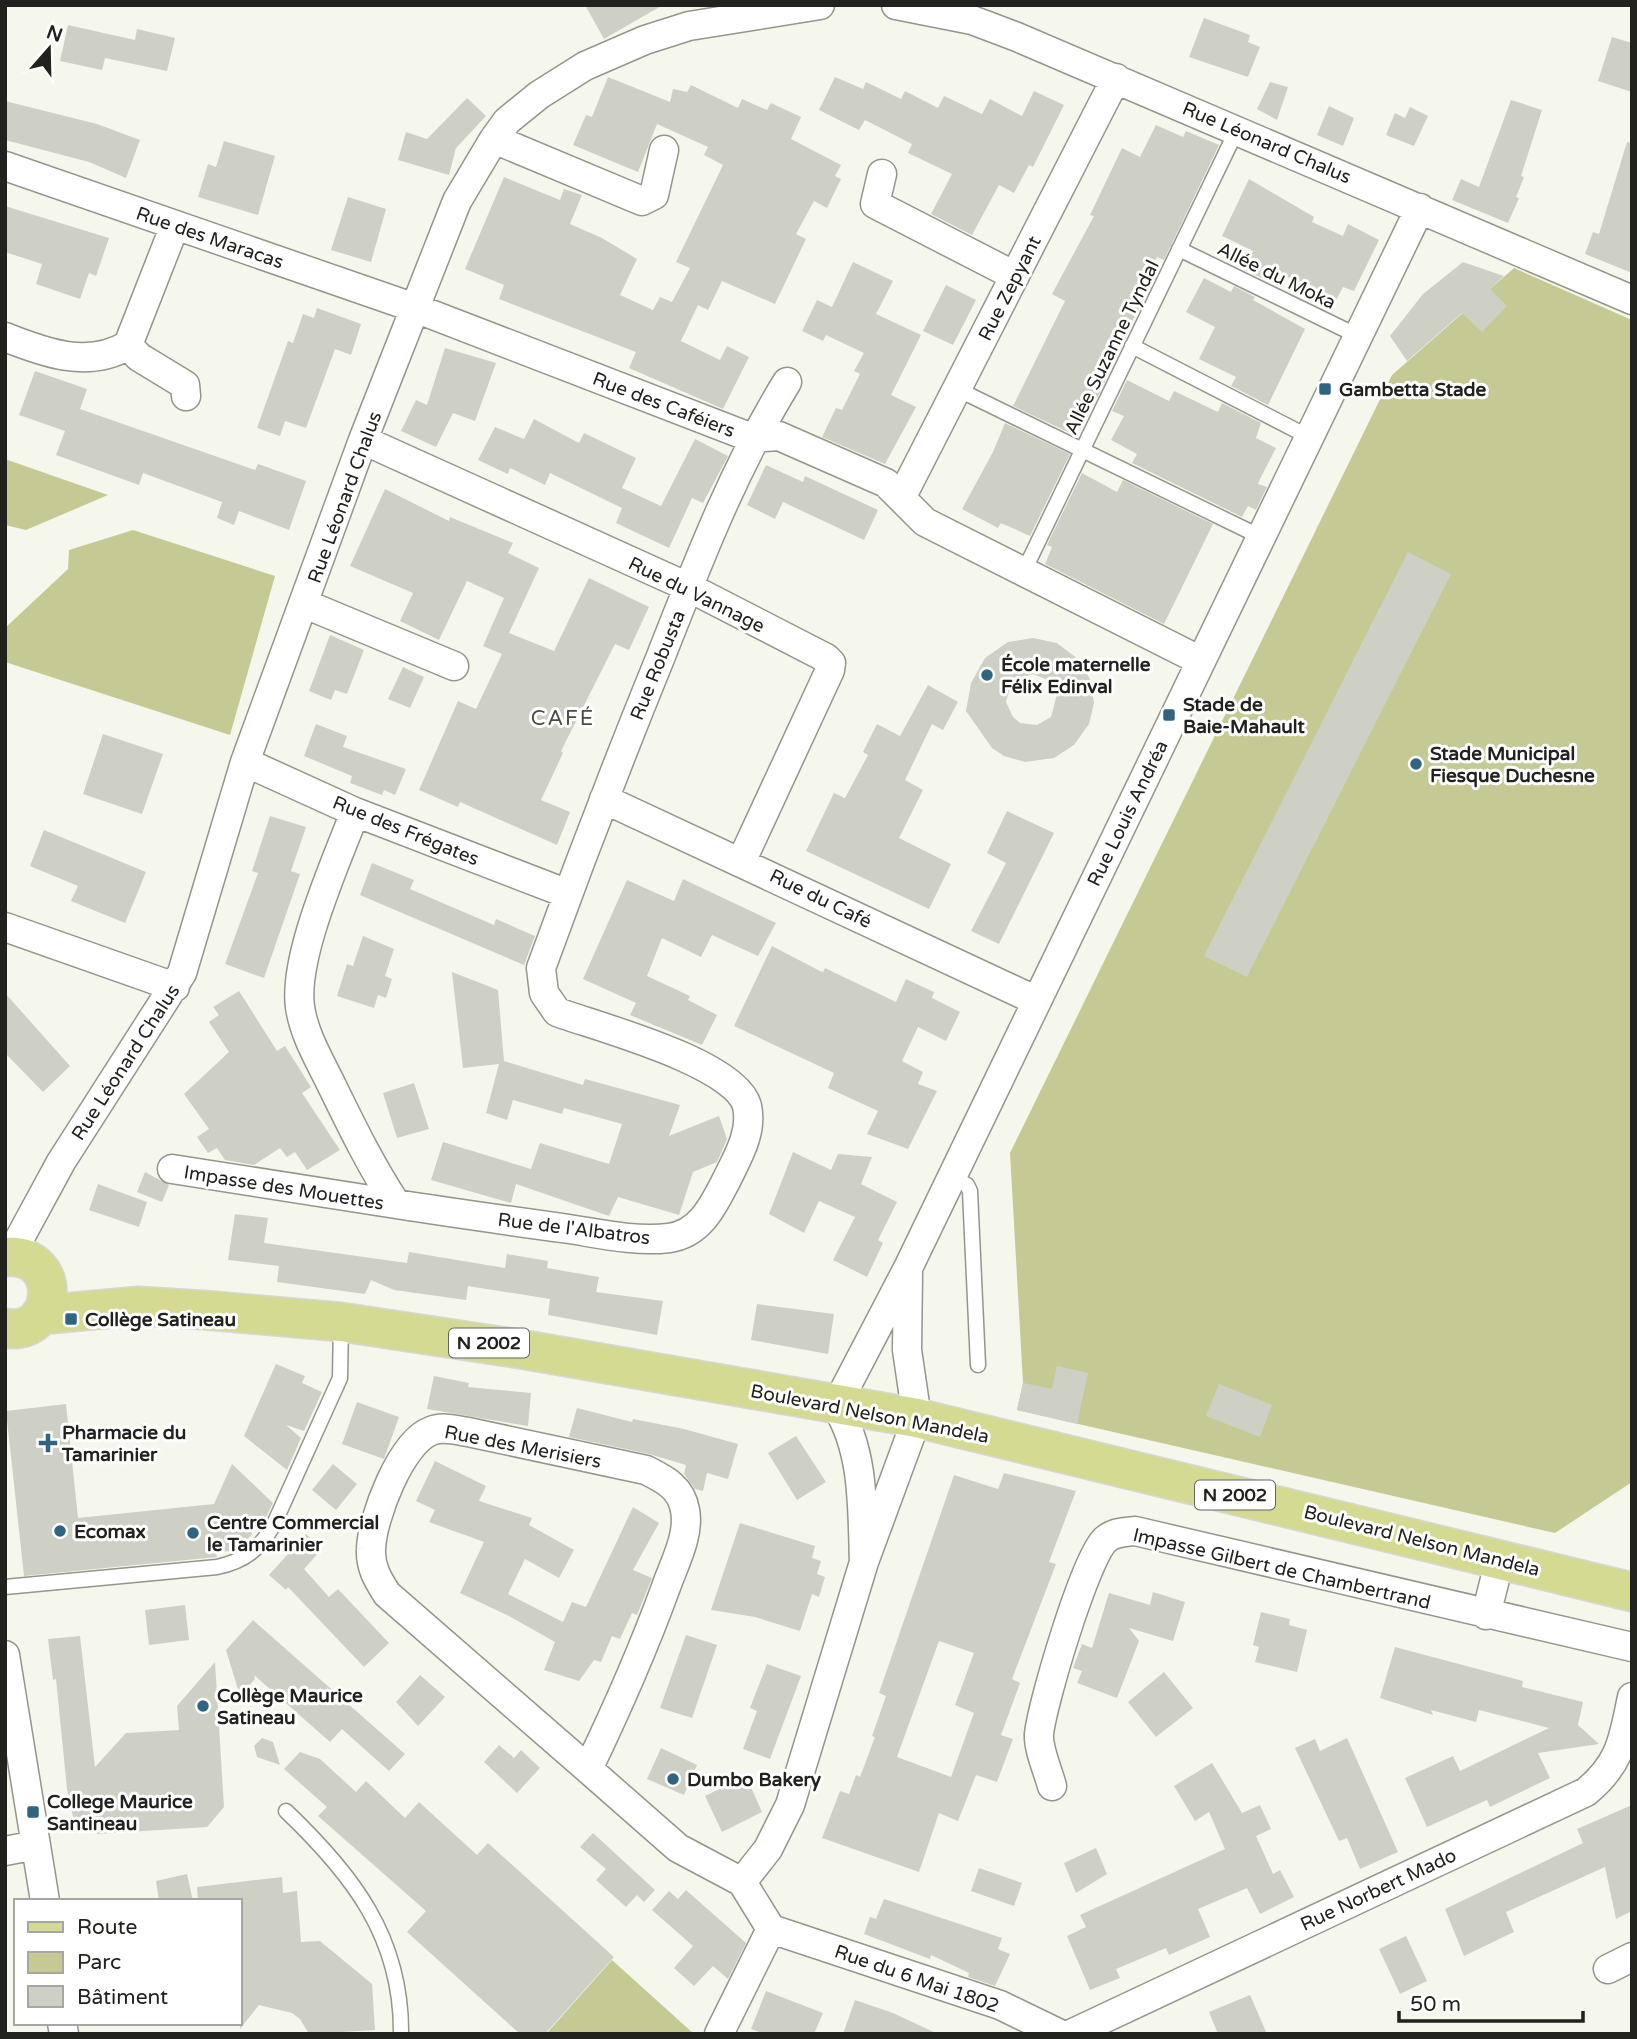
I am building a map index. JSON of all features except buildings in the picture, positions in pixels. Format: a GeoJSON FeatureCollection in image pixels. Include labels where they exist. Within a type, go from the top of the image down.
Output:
{"type":"FeatureCollection","features":[{"type":"Feature","properties":{"kind":"main road","name":"Boulevard Nelson Mandela"},"geometry":{"type":"LineString","coordinates":[[24,1264],[138,1306],[341,1322],[461,1338],[836,1406],[918,1418],[1632,1592]]}},
{"type":"Feature","properties":{"kind":"main road"},"geometry":{"type":"LineString","coordinates":[[18,1330],[48,1294],[24,1264]]}},
{"type":"Feature","properties":{"kind":"main road","name":"Boulevard Nelson Mandela"},"geometry":{"type":"LineString","coordinates":[[18,1330],[138,1306]]}},
{"type":"Feature","properties":{"kind":"street","name":"Rue Léonard Chalus"},"geometry":{"type":"LineString","coordinates":[[24,1264],[52,1184],[78,1135],[175,987],[188,953],[245,762],[363,440],[457,201],[494,139],[518,111],[585,66],[645,40],[714,14],[820,5]]}},
{"type":"Feature","properties":{"kind":"street","name":"Rue Léonard Chalus"},"geometry":{"type":"LineString","coordinates":[[897,5],[972,20],[1116,78],[1632,300]]}},
{"type":"Feature","properties":{"kind":"street","name":"Rue Zepyant"},"geometry":{"type":"LineString","coordinates":[[901,498],[1116,78]]}},
{"type":"Feature","properties":{"kind":"street"},"geometry":{"type":"LineString","coordinates":[[494,139],[642,201],[654,195],[664,150]]}},
{"type":"Feature","properties":{"kind":"street","name":"Rue des Maracas"},"geometry":{"type":"LineString","coordinates":[[5,166],[415,308]]}},
{"type":"Feature","properties":{"kind":"street"},"geometry":{"type":"LineString","coordinates":[[882,174],[875,204],[1015,276]]}},
{"type":"Feature","properties":{"kind":"street","name":"Rue Louis Andréa"},"geometry":{"type":"LineString","coordinates":[[836,1406],[908,1268],[1420,208]]}},
{"type":"Feature","properties":{"kind":"street"},"geometry":{"type":"LineString","coordinates":[[5,337],[40,351],[75,358],[114,354],[128,345],[175,225]]}},
{"type":"Feature","properties":{"kind":"street","name":"Rue des Caféiers"},"geometry":{"type":"LineString","coordinates":[[415,308],[752,439],[779,436],[886,483],[925,522],[1201,661]]}},
{"type":"Feature","properties":{"kind":"street"},"geometry":{"type":"LineString","coordinates":[[128,345],[138,357],[184,386],[186,396]]}},
{"type":"Feature","properties":{"kind":"street","name":"Rue Robusta"},"geometry":{"type":"LineString","coordinates":[[568,894],[688,587],[752,439],[787,382]]}},
{"type":"Feature","properties":{"kind":"street","name":"Rue du Vannage"},"geometry":{"type":"LineString","coordinates":[[363,440],[688,587],[826,657],[831,663],[830,670],[742,860]]}},
{"type":"Feature","properties":{"kind":"street"},"geometry":{"type":"LineString","coordinates":[[305,604],[454,666]]}},
{"type":"Feature","properties":{"kind":"street","name":"Rue des Frégates"},"geometry":{"type":"LineString","coordinates":[[245,762],[355,812],[568,894]]}},
{"type":"Feature","properties":{"kind":"street","name":"Rue du Café"},"geometry":{"type":"LineString","coordinates":[[604,799],[742,860],[1037,1001]]}},
{"type":"Feature","properties":{"kind":"street"},"geometry":{"type":"LineString","coordinates":[[355,812],[323,896],[302,968],[300,1006],[312,1046],[372,1167],[396,1204]]}},
{"type":"Feature","properties":{"kind":"street","name":"Rue de l'Albatros"},"geometry":{"type":"LineString","coordinates":[[396,1204],[653,1239],[671,1238],[693,1228],[712,1208],[746,1134],[749,1119],[744,1098],[724,1077],[694,1061],[551,1008],[544,993],[541,968],[568,894]]}},
{"type":"Feature","properties":{"kind":"street"},"geometry":{"type":"LineString","coordinates":[[5,927],[175,987]]}},
{"type":"Feature","properties":{"kind":"street","name":"Impasse des Mouettes"},"geometry":{"type":"LineString","coordinates":[[172,1169],[396,1204]]}},
{"type":"Feature","properties":{"kind":"street","name":"Rue Louis Andréa"},"geometry":{"type":"LineString","coordinates":[[908,1268],[907,1350],[918,1418]]}},
{"type":"Feature","properties":{"kind":"street"},"geometry":{"type":"LineString","coordinates":[[836,1406],[853,1439],[861,1496],[864,1562]]}},
{"type":"Feature","properties":{"kind":"street"},"geometry":{"type":"LineString","coordinates":[[719,2034],[771,1930],[742,1882],[768,1849],[790,1805],[864,1562],[918,1418]]}},
{"type":"Feature","properties":{"kind":"street","name":"Rue des Merisiers"},"geometry":{"type":"LineString","coordinates":[[588,1769],[637,1668],[682,1542],[686,1512],[681,1497],[670,1482],[646,1470],[468,1432],[431,1430],[415,1440],[403,1454],[377,1523],[371,1550],[375,1577],[387,1594],[678,1849],[742,1882]]}},
{"type":"Feature","properties":{"kind":"street","name":"Impasse Gilbert de Chambertrand"},"geometry":{"type":"LineString","coordinates":[[1052,1786],[1039,1735],[1042,1722],[1070,1618],[1096,1551],[1107,1538],[1119,1533],[1135,1531],[1632,1647]]}},
{"type":"Feature","properties":{"kind":"street"},"geometry":{"type":"LineString","coordinates":[[1486,1615],[1500,1559]]}},
{"type":"Feature","properties":{"kind":"street"},"geometry":{"type":"LineString","coordinates":[[5,1655],[44,1899]]}},
{"type":"Feature","properties":{"kind":"street","name":"Rue Norbert Mado"},"geometry":{"type":"LineString","coordinates":[[1072,2034],[1586,1792],[1606,1775],[1622,1748],[1632,1697]]}},
{"type":"Feature","properties":{"kind":"street"},"geometry":{"type":"LineString","coordinates":[[5,1851],[37,1844]]}},
{"type":"Feature","properties":{"kind":"street","name":"Rue du 6 Mai 1802"},"geometry":{"type":"LineString","coordinates":[[771,1930],[1000,2005],[1060,2034]]}},
{"type":"Feature","properties":{"kind":"lane","name":"Allée Suzanne Tyndal"},"geometry":{"type":"LineString","coordinates":[[1023,573],[1233,138]]}},
{"type":"Feature","properties":{"kind":"lane","name":"Allée du Moka"},"geometry":{"type":"LineString","coordinates":[[1179,249],[1358,336]]}},
{"type":"Feature","properties":{"kind":"lane"},"geometry":{"type":"LineString","coordinates":[[1132,346],[1310,437]]}},
{"type":"Feature","properties":{"kind":"lane"},"geometry":{"type":"LineString","coordinates":[[957,389],[1261,537]]}},
{"type":"Feature","properties":{"kind":"lane"},"geometry":{"type":"LineString","coordinates":[[952,1177],[967,1185],[970,1191],[978,1365]]}},
{"type":"Feature","properties":{"kind":"lane"},"geometry":{"type":"LineString","coordinates":[[5,1587],[217,1567],[235,1563],[248,1556],[264,1543],[274,1524],[340,1378],[341,1322]]}},
{"type":"Feature","properties":{"kind":"lane"},"geometry":{"type":"LineString","coordinates":[[286,1811],[324,1847],[356,1886],[377,1928],[398,1986],[401,2034]]}},
{"type":"Feature","properties":{"kind":"green space","name":"Stade Municipal Fiesque Duchesne"},"geometry":{"type":"Polygon","coordinates":[[[1514,268],[1632,320],[1632,1482],[1555,1533],[1017,1410],[1023,1383],[1010,1153],[1392,375],[1514,268]]]}},
{"type":"Feature","properties":{"kind":"green space"},"geometry":{"type":"Polygon","coordinates":[[[5,459],[108,495],[26,530],[5,525],[5,459]]]}},
{"type":"Feature","properties":{"kind":"green space"},"geometry":{"type":"Polygon","coordinates":[[[133,530],[275,576],[230,735],[5,662],[5,628],[68,569],[69,550],[133,530]]]}},
{"type":"Feature","properties":{"kind":"green space"},"geometry":{"type":"Polygon","coordinates":[[[612,1960],[694,2034],[546,2034],[612,1960]]]}},
{"type":"Feature","properties":{"kind":"place","name":"Gambetta Stade"},"geometry":{"type":"Point","coordinates":[1325,389]}},
{"type":"Feature","properties":{"kind":"place","name":"École maternelle Félix Edinval"},"geometry":{"type":"Point","coordinates":[987,675]}},
{"type":"Feature","properties":{"kind":"place","name":"Stade de Baie-Mahault"},"geometry":{"type":"Point","coordinates":[1169,715]}},
{"type":"Feature","properties":{"kind":"place","name":"Stade Municipal Fiesque Duchesne"},"geometry":{"type":"Point","coordinates":[1416,764]}},
{"type":"Feature","properties":{"kind":"place","name":"Collège Satineau"},"geometry":{"type":"Point","coordinates":[71,1319]}},
{"type":"Feature","properties":{"kind":"place","name":"Pharmacie du Tamarinier"},"geometry":{"type":"Point","coordinates":[48,1443]}},
{"type":"Feature","properties":{"kind":"place","name":"Ecomax"},"geometry":{"type":"Point","coordinates":[60,1531]}},
{"type":"Feature","properties":{"kind":"place","name":"Centre Commercial le Tamarinier"},"geometry":{"type":"Point","coordinates":[193,1533]}},
{"type":"Feature","properties":{"kind":"place","name":"Collège Maurice Satineau"},"geometry":{"type":"Point","coordinates":[203,1706]}},
{"type":"Feature","properties":{"kind":"place","name":"Dumbo Bakery"},"geometry":{"type":"Point","coordinates":[673,1779]}},
{"type":"Feature","properties":{"kind":"place","name":"College Maurice Santineau"},"geometry":{"type":"Point","coordinates":[33,1812]}},
{"type":"Feature","properties":{"kind":"district","name":"CAFÉ"},"geometry":{"type":"Point","coordinates":[563,718]}}]}
